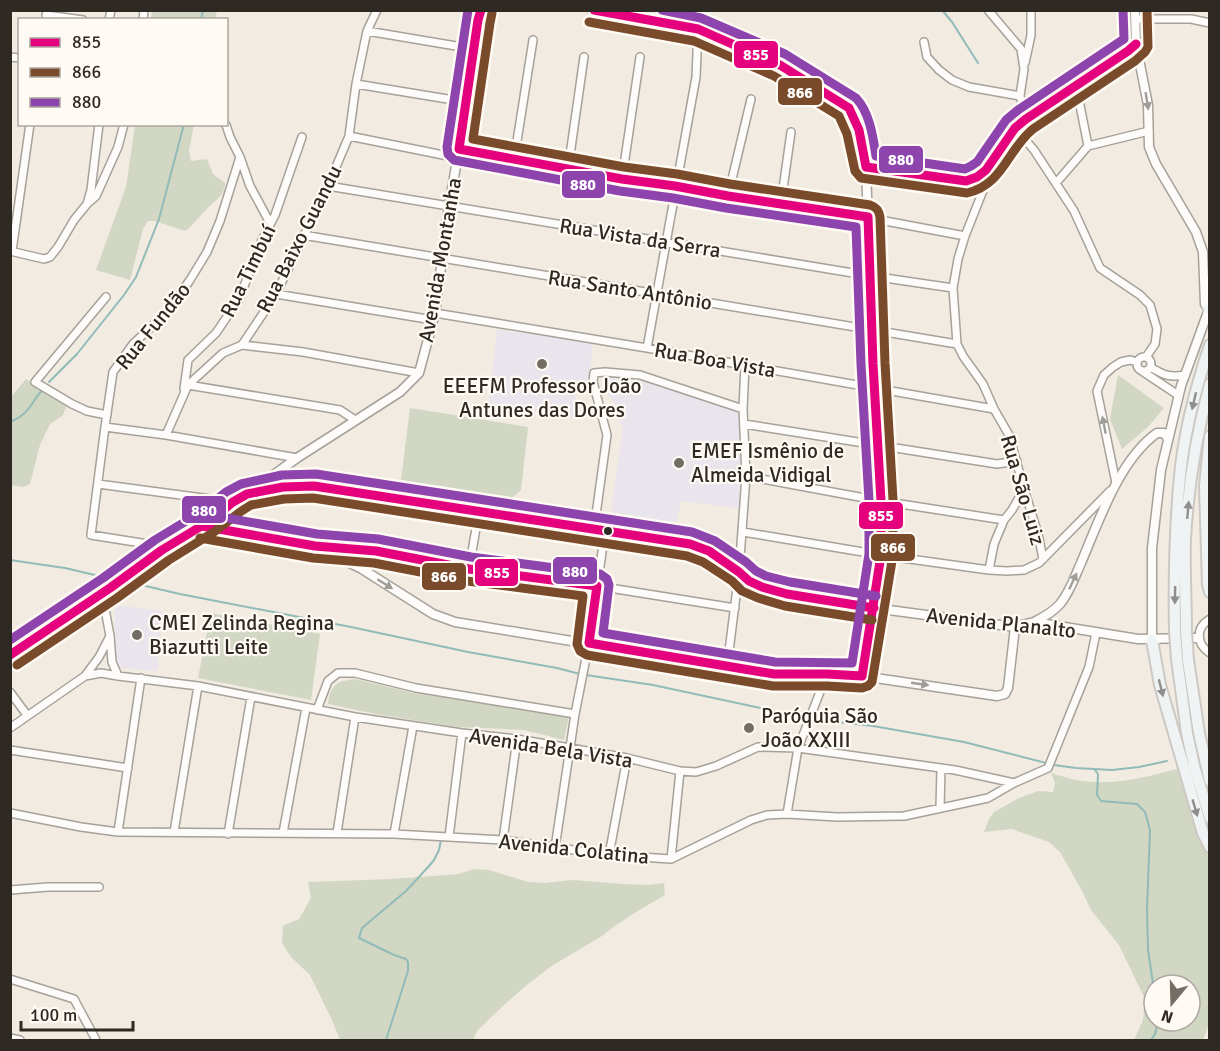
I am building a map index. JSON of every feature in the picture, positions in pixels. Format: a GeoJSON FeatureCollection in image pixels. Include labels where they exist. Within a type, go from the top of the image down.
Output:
{"type":"FeatureCollection","features":[{"type":"Feature","properties":{"kind":"main road"},"geometry":{"type":"LineString","coordinates":[[1209,345],[1200,375],[1180,473],[1176,532],[1187,733],[1209,818]]}},
{"type":"Feature","properties":{"kind":"main road"},"geometry":{"type":"LineString","coordinates":[[1180,632],[1191,474],[1209,384]]}},
{"type":"Feature","properties":{"kind":"main road"},"geometry":{"type":"LineString","coordinates":[[1209,436],[1204,486],[1209,588]]}},
{"type":"Feature","properties":{"kind":"main road"},"geometry":{"type":"LineString","coordinates":[[1152,640],[1160,686],[1174,735],[1194,766],[1209,781]]}},
{"type":"Feature","properties":{"kind":"main road"},"geometry":{"type":"LineString","coordinates":[[1183,659],[1199,733],[1194,766],[1203,833],[1209,847]]}},
{"type":"Feature","properties":{"kind":"street","name":"Rua Baixo Guandu"},"geometry":{"type":"LineString","coordinates":[[166,435],[188,385],[224,353],[242,345],[276,294],[328,186],[349,136],[356,84],[367,32],[377,10]]}},
{"type":"Feature","properties":{"kind":"street","name":"Avenida Montanha"},"geometry":{"type":"LineString","coordinates":[[10,655],[106,591],[162,550],[202,526],[297,458],[400,392],[419,372],[434,316],[480,10]]}},
{"type":"Feature","properties":{"kind":"street"},"geometry":{"type":"LineString","coordinates":[[591,10],[698,29],[780,65],[849,108],[859,130],[866,167],[882,555],[862,676]]}},
{"type":"Feature","properties":{"kind":"street"},"geometry":{"type":"LineString","coordinates":[[988,10],[1021,49],[1024,69]]}},
{"type":"Feature","properties":{"kind":"street"},"geometry":{"type":"LineString","coordinates":[[1026,120],[1020,96],[1031,35],[1031,10]]}},
{"type":"Feature","properties":{"kind":"street"},"geometry":{"type":"LineString","coordinates":[[46,15],[68,18]]}},
{"type":"Feature","properties":{"kind":"street"},"geometry":{"type":"LineString","coordinates":[[1152,640],[1152,548],[1161,470],[1178,395],[1209,309],[1205,304],[1203,252],[1196,232],[1156,164],[1149,147],[1148,105],[1136,44],[1135,15],[1191,19],[1209,23]]}},
{"type":"Feature","properties":{"kind":"street"},"geometry":{"type":"LineString","coordinates":[[648,348],[696,77],[698,29]]}},
{"type":"Feature","properties":{"kind":"street"},"geometry":{"type":"LineString","coordinates":[[367,32],[474,50]]}},
{"type":"Feature","properties":{"kind":"street"},"geometry":{"type":"LineString","coordinates":[[514,160],[533,40]]}},
{"type":"Feature","properties":{"kind":"street"},"geometry":{"type":"LineString","coordinates":[[924,42],[927,57],[952,80],[969,87],[1020,96]]}},
{"type":"Feature","properties":{"kind":"street","name":"Rua São Luiz"},"geometry":{"type":"LineString","coordinates":[[1043,559],[1009,435],[983,384],[957,344],[953,288],[958,259],[984,188],[986,170],[1016,128],[1040,109],[1136,44]]}},
{"type":"Feature","properties":{"kind":"street"},"geometry":{"type":"LineString","coordinates":[[568,170],[584,57]]}},
{"type":"Feature","properties":{"kind":"street"},"geometry":{"type":"LineString","coordinates":[[622,179],[640,57]]}},
{"type":"Feature","properties":{"kind":"street"},"geometry":{"type":"LineString","coordinates":[[356,84],[466,102]]}},
{"type":"Feature","properties":{"kind":"street"},"geometry":{"type":"LineString","coordinates":[[1076,86],[1088,146]]}},
{"type":"Feature","properties":{"kind":"street"},"geometry":{"type":"LineString","coordinates":[[728,196],[751,99]]}},
{"type":"Feature","properties":{"kind":"street"},"geometry":{"type":"LineString","coordinates":[[30,126],[11,251],[44,259],[50,257],[87,204],[96,196],[118,147],[123,126]]}},
{"type":"Feature","properties":{"kind":"street"},"geometry":{"type":"LineString","coordinates":[[87,204],[91,190],[99,126]]}},
{"type":"Feature","properties":{"kind":"street"},"geometry":{"type":"LineString","coordinates":[[226,126],[250,186],[270,223]]}},
{"type":"Feature","properties":{"kind":"street"},"geometry":{"type":"LineString","coordinates":[[1016,128],[1034,150],[1074,211],[1100,268],[1140,295],[1150,305],[1157,329],[1155,344],[1146,357],[1142,357],[1137,362]]}},
{"type":"Feature","properties":{"kind":"street"},"geometry":{"type":"LineString","coordinates":[[1056,183],[1088,146],[1149,131]]}},
{"type":"Feature","properties":{"kind":"street"},"geometry":{"type":"LineString","coordinates":[[781,202],[791,132]]}},
{"type":"Feature","properties":{"kind":"street"},"geometry":{"type":"LineString","coordinates":[[349,136],[458,154],[514,160],[728,196],[781,202],[965,236]]}},
{"type":"Feature","properties":{"kind":"street","name":"Rua Timbuí"},"geometry":{"type":"LineString","coordinates":[[183,395],[188,360],[216,333],[239,299],[275,215],[302,138]]}},
{"type":"Feature","properties":{"kind":"street","name":"Rua Fundão"},"geometry":{"type":"LineString","coordinates":[[162,550],[154,545],[91,535],[113,372],[133,344],[168,311],[207,252],[220,221],[240,158]]}},
{"type":"Feature","properties":{"kind":"street"},"geometry":{"type":"LineString","coordinates":[[866,167],[966,182],[986,170]]}},
{"type":"Feature","properties":{"kind":"street","name":"Rua Vista da Serra"},"geometry":{"type":"LineString","coordinates":[[328,186],[953,288]]}},
{"type":"Feature","properties":{"kind":"street","name":"Rua Santo Antônio"},"geometry":{"type":"LineString","coordinates":[[303,234],[957,344]]}},
{"type":"Feature","properties":{"kind":"street","name":"Rua Boa Vista"},"geometry":{"type":"LineString","coordinates":[[276,294],[648,348],[994,409]]}},
{"type":"Feature","properties":{"kind":"street"},"geometry":{"type":"LineString","coordinates":[[106,297],[35,381],[72,404],[87,411],[107,415]]}},
{"type":"Feature","properties":{"kind":"street"},"geometry":{"type":"LineString","coordinates":[[242,345],[303,352],[419,372]]}},
{"type":"Feature","properties":{"kind":"street"},"geometry":{"type":"LineString","coordinates":[[1146,357],[1150,360],[1150,367]]}},
{"type":"Feature","properties":{"kind":"street"},"geometry":{"type":"LineString","coordinates":[[1056,625],[1055,619],[1061,603],[1071,586],[1114,485],[1097,391],[1104,375],[1113,367],[1130,360],[1137,362]]}},
{"type":"Feature","properties":{"kind":"street"},"geometry":{"type":"LineString","coordinates":[[1137,362],[1138,369],[1178,395]]}},
{"type":"Feature","properties":{"kind":"street"},"geometry":{"type":"LineString","coordinates":[[727,667],[743,532],[746,476],[743,409],[745,365]]}},
{"type":"Feature","properties":{"kind":"street"},"geometry":{"type":"LineString","coordinates":[[1150,367],[1172,377],[1185,375]]}},
{"type":"Feature","properties":{"kind":"street"},"geometry":{"type":"LineString","coordinates":[[1142,371],[1150,367]]}},
{"type":"Feature","properties":{"kind":"street"},"geometry":{"type":"LineString","coordinates":[[594,529],[607,435],[594,382],[594,373],[640,375],[743,409]]}},
{"type":"Feature","properties":{"kind":"street"},"geometry":{"type":"LineString","coordinates":[[188,385],[340,410],[355,420]]}},
{"type":"Feature","properties":{"kind":"street"},"geometry":{"type":"LineString","coordinates":[[744,424],[997,464],[1017,461]]}},
{"type":"Feature","properties":{"kind":"street"},"geometry":{"type":"LineString","coordinates":[[105,427],[166,435],[297,458]]}},
{"type":"Feature","properties":{"kind":"street"},"geometry":{"type":"LineString","coordinates":[[743,532],[989,570],[1007,572],[1024,570],[1039,563],[1089,513],[1151,438],[1157,433],[1164,434],[1168,438]]}},
{"type":"Feature","properties":{"kind":"street"},"geometry":{"type":"LineString","coordinates":[[746,476],[881,501],[1004,520]]}},
{"type":"Feature","properties":{"kind":"street"},"geometry":{"type":"LineString","coordinates":[[98,484],[233,502]]}},
{"type":"Feature","properties":{"kind":"street","name":"Avenida Planalto"},"geometry":{"type":"LineString","coordinates":[[248,494],[314,486],[690,544],[709,551],[749,581],[762,587],[787,594],[874,608],[1015,627],[1034,622],[1138,639],[1199,638]]}},
{"type":"Feature","properties":{"kind":"street"},"geometry":{"type":"LineString","coordinates":[[989,570],[994,544],[1004,520],[1024,489]]}},
{"type":"Feature","properties":{"kind":"street"},"geometry":{"type":"LineString","coordinates":[[469,568],[479,511]]}},
{"type":"Feature","properties":{"kind":"street"},"geometry":{"type":"LineString","coordinates":[[1089,513],[1095,513],[1098,521]]}},
{"type":"Feature","properties":{"kind":"street"},"geometry":{"type":"LineString","coordinates":[[202,526],[315,546],[376,551],[469,568],[735,608]]}},
{"type":"Feature","properties":{"kind":"street"},"geometry":{"type":"LineString","coordinates":[[555,848],[605,531]]}},
{"type":"Feature","properties":{"kind":"street"},"geometry":{"type":"LineString","coordinates":[[315,546],[362,569],[433,614],[455,622],[774,674],[862,676],[997,696],[1005,694],[1008,688],[1015,627]]}},
{"type":"Feature","properties":{"kind":"street"},"geometry":{"type":"LineString","coordinates":[[362,569],[376,551]]}},
{"type":"Feature","properties":{"kind":"street"},"geometry":{"type":"LineString","coordinates":[[106,591],[111,662],[118,676]]}},
{"type":"Feature","properties":{"kind":"street"},"geometry":{"type":"LineString","coordinates":[[1034,622],[1049,614],[1061,603]]}},
{"type":"Feature","properties":{"kind":"street"},"geometry":{"type":"LineString","coordinates":[[1209,619],[1202,626],[1199,638],[1202,646],[1209,653]]}},
{"type":"Feature","properties":{"kind":"street","name":"Avenida Colatina"},"geometry":{"type":"LineString","coordinates":[[10,813],[118,832],[394,834],[503,840],[609,855],[671,859],[751,820],[767,815],[904,816],[988,798],[1048,768],[1089,668],[1096,633]]}},
{"type":"Feature","properties":{"kind":"street"},"geometry":{"type":"LineString","coordinates":[[10,728],[85,676],[99,657],[110,636]]}},
{"type":"Feature","properties":{"kind":"street","name":"Avenida Bela Vista"},"geometry":{"type":"LineString","coordinates":[[85,676],[101,673],[198,686],[356,717],[517,739],[627,758],[680,771],[696,772],[716,766],[758,747],[798,748],[941,768],[1014,783]]}},
{"type":"Feature","properties":{"kind":"street"},"geometry":{"type":"LineString","coordinates":[[317,710],[328,681],[338,673],[356,673],[416,688],[575,714]]}},
{"type":"Feature","properties":{"kind":"street"},"geometry":{"type":"LineString","coordinates":[[787,814],[798,748],[827,674]]}},
{"type":"Feature","properties":{"kind":"street"},"geometry":{"type":"LineString","coordinates":[[118,832],[141,678]]}},
{"type":"Feature","properties":{"kind":"street"},"geometry":{"type":"LineString","coordinates":[[174,832],[198,686]]}},
{"type":"Feature","properties":{"kind":"street"},"geometry":{"type":"LineString","coordinates":[[10,692],[27,715]]}},
{"type":"Feature","properties":{"kind":"street"},"geometry":{"type":"LineString","coordinates":[[228,834],[251,697]]}},
{"type":"Feature","properties":{"kind":"street"},"geometry":{"type":"LineString","coordinates":[[283,833],[306,708]]}},
{"type":"Feature","properties":{"kind":"street"},"geometry":{"type":"LineString","coordinates":[[337,833],[356,717]]}},
{"type":"Feature","properties":{"kind":"street"},"geometry":{"type":"LineString","coordinates":[[394,834],[413,726]]}},
{"type":"Feature","properties":{"kind":"street"},"geometry":{"type":"LineString","coordinates":[[449,837],[462,733]]}},
{"type":"Feature","properties":{"kind":"street"},"geometry":{"type":"LineString","coordinates":[[503,840],[517,739]]}},
{"type":"Feature","properties":{"kind":"street"},"geometry":{"type":"LineString","coordinates":[[10,750],[128,768]]}},
{"type":"Feature","properties":{"kind":"street"},"geometry":{"type":"LineString","coordinates":[[609,855],[627,758]]}},
{"type":"Feature","properties":{"kind":"street"},"geometry":{"type":"LineString","coordinates":[[940,808],[941,768]]}},
{"type":"Feature","properties":{"kind":"street"},"geometry":{"type":"LineString","coordinates":[[671,859],[680,771]]}},
{"type":"Feature","properties":{"kind":"street"},"geometry":{"type":"LineString","coordinates":[[10,890],[99,887]]}},
{"type":"Feature","properties":{"kind":"street"},"geometry":{"type":"LineString","coordinates":[[10,979],[74,999],[96,1041]]}},
{"type":"Feature","properties":{"kind":"street"},"geometry":{"type":"LineString","coordinates":[[10,1038],[20,1041]]}},
{"type":"Feature","properties":{"kind":"shaded area","name":"EEEFM Professor João Antunes das Dores"},"geometry":{"type":"Polygon","coordinates":[[[497,330],[593,341],[588,387],[577,386],[573,418],[488,408],[497,330]]]}},
{"type":"Feature","properties":{"kind":"shaded area","name":"EMEF Ismênio de Almeida Vidigal"},"geometry":{"type":"Polygon","coordinates":[[[608,376],[636,377],[658,382],[742,411],[739,508],[681,501],[674,532],[662,525],[623,518],[612,523],[610,519],[623,426],[619,422],[618,408],[605,390],[608,376]]]}},
{"type":"Feature","properties":{"kind":"shaded area","name":"CMEI Zelinda Regina Biazutti Leite"},"geometry":{"type":"Polygon","coordinates":[[[115,605],[163,611],[157,671],[121,668],[116,665],[114,659],[115,605]]]}},
{"type":"Feature","properties":{"kind":"green space"},"geometry":{"type":"Polygon","coordinates":[[[152,10],[217,11],[215,18],[151,18],[152,10]]]}},
{"type":"Feature","properties":{"kind":"green space"},"geometry":{"type":"Polygon","coordinates":[[[135,126],[194,126],[189,150],[191,161],[207,159],[213,174],[225,183],[221,195],[185,231],[155,221],[148,221],[143,229],[130,280],[96,270],[126,187],[135,126]]]}},
{"type":"Feature","properties":{"kind":"green space"},"geometry":{"type":"Polygon","coordinates":[[[1118,375],[1164,408],[1148,427],[1122,449],[1110,419],[1118,375]]]}},
{"type":"Feature","properties":{"kind":"green space"},"geometry":{"type":"Polygon","coordinates":[[[26,379],[67,404],[63,415],[50,424],[40,445],[30,484],[23,487],[11,485],[11,397],[26,379]]]}},
{"type":"Feature","properties":{"kind":"green space"},"geometry":{"type":"Polygon","coordinates":[[[410,408],[528,427],[521,490],[512,498],[401,480],[410,408]]]}},
{"type":"Feature","properties":{"kind":"green space"},"geometry":{"type":"Polygon","coordinates":[[[211,613],[320,634],[311,700],[198,678],[211,613]]]}},
{"type":"Feature","properties":{"kind":"green space"},"geometry":{"type":"Polygon","coordinates":[[[355,679],[414,693],[569,716],[564,740],[524,730],[457,727],[328,704],[331,692],[336,685],[355,679]]]}},
{"type":"Feature","properties":{"kind":"green space"},"geometry":{"type":"Polygon","coordinates":[[[1181,768],[1203,845],[1209,857],[1210,1021],[1203,1040],[1134,1040],[1142,1022],[1142,1033],[1202,1033],[1202,973],[1142,973],[1142,993],[1119,945],[1091,910],[1060,852],[1049,842],[1012,829],[984,832],[994,812],[1019,798],[1038,791],[1053,792],[1055,783],[1051,773],[1071,779],[1096,782],[1133,779],[1181,768]]]}},
{"type":"Feature","properties":{"kind":"green space"},"geometry":{"type":"Polygon","coordinates":[[[474,869],[489,870],[528,882],[573,880],[648,885],[664,883],[665,895],[553,965],[503,1006],[477,1031],[473,1040],[340,1040],[310,975],[291,957],[282,943],[283,926],[299,919],[311,898],[308,882],[459,874],[474,869]]]}},
{"type":"Feature","properties":{"kind":"waterway"},"geometry":{"type":"LineString","coordinates":[[201,18],[203,10]]}},
{"type":"Feature","properties":{"kind":"waterway"},"geometry":{"type":"LineString","coordinates":[[942,10],[978,63]]}},
{"type":"Feature","properties":{"kind":"waterway"},"geometry":{"type":"LineString","coordinates":[[49,382],[77,354],[136,277],[159,219],[183,126]]}},
{"type":"Feature","properties":{"kind":"waterway"},"geometry":{"type":"LineString","coordinates":[[10,422],[26,411],[44,388]]}},
{"type":"Feature","properties":{"kind":"waterway"},"geometry":{"type":"LineString","coordinates":[[10,560],[65,568],[116,580]]}},
{"type":"Feature","properties":{"kind":"waterway"},"geometry":{"type":"LineString","coordinates":[[124,581],[580,674]]}},
{"type":"Feature","properties":{"kind":"waterway"},"geometry":{"type":"LineString","coordinates":[[586,675],[653,685],[807,718]]}},
{"type":"Feature","properties":{"kind":"waterway"},"geometry":{"type":"LineString","coordinates":[[812,719],[873,726],[964,742],[1054,765],[1076,768],[1112,770],[1167,761]]}},
{"type":"Feature","properties":{"kind":"waterway"},"geometry":{"type":"LineString","coordinates":[[1094,769],[1098,774],[1097,795],[1101,801],[1137,804],[1145,812],[1150,830],[1147,909],[1148,950],[1151,973]]}},
{"type":"Feature","properties":{"kind":"waterway"},"geometry":{"type":"LineString","coordinates":[[386,1040],[408,971],[408,962],[406,959],[359,938],[362,928],[406,891],[429,866],[439,850],[441,840]]}},
{"type":"Feature","properties":{"kind":"waterway"},"geometry":{"type":"LineString","coordinates":[[1151,1040],[1155,1033]]}},
{"type":"Feature","properties":{"kind":"transit line","name":"880"},"geometry":{"type":"LineString","coordinates":[[204,514],[317,534],[378,539],[471,557],[600,574],[607,579],[609,585],[603,633],[775,662],[852,663],[869,554],[869,501],[856,227],[620,191],[454,160],[448,154],[447,147],[468,10]]}},
{"type":"Feature","properties":{"kind":"transit line","name":"855"},"geometry":{"type":"LineString","coordinates":[[459,149],[481,10]]}},
{"type":"Feature","properties":{"kind":"transit line","name":"855"},"geometry":{"type":"LineString","coordinates":[[594,10],[698,29],[780,65],[849,108],[859,130],[866,167]]}},
{"type":"Feature","properties":{"kind":"transit line","name":"880"},"geometry":{"type":"LineString","coordinates":[[662,10],[701,18],[785,54],[856,98],[868,118],[876,156],[965,169],[977,162],[1006,120],[1018,110],[1124,39],[1123,10]]}},
{"type":"Feature","properties":{"kind":"transit line","name":"866"},"geometry":{"type":"LineString","coordinates":[[589,22],[694,41],[774,76],[839,116],[847,134],[855,171],[861,178],[967,193],[989,182],[1004,166],[1024,137],[1033,129],[1145,52],[1148,47],[1147,10]]}},
{"type":"Feature","properties":{"kind":"transit line","name":"866"},"geometry":{"type":"LineString","coordinates":[[200,538],[313,558],[374,563],[467,581],[583,596],[577,644],[580,651],[587,655],[773,686],[862,688],[872,682],[893,555],[893,500],[878,211],[870,205],[624,167],[473,139],[492,13]]}},
{"type":"Feature","properties":{"kind":"transit line","name":"855"},"geometry":{"type":"LineString","coordinates":[[866,167],[966,181],[977,177],[986,170],[1015,128],[1136,44]]}},
{"type":"Feature","properties":{"kind":"transit line","name":"855"},"geometry":{"type":"LineString","coordinates":[[459,149],[622,179],[868,217]]}},
{"type":"Feature","properties":{"kind":"transit line","name":"855"},"geometry":{"type":"LineString","coordinates":[[202,526],[315,546],[376,551],[469,569],[597,586],[589,643],[774,674],[862,676],[881,555],[881,501],[868,217]]}},
{"type":"Feature","properties":{"kind":"transit line","name":"880"},"geometry":{"type":"LineString","coordinates":[[10,640],[155,540],[201,512],[226,492],[241,484],[282,475],[316,474],[692,532],[715,541],[766,576],[876,596]]}},
{"type":"Feature","properties":{"kind":"transit line","name":"855"},"geometry":{"type":"LineString","coordinates":[[10,655],[162,550],[208,522],[233,502],[247,494],[283,487],[314,486],[690,544],[709,551],[749,581],[762,587],[787,594],[874,608]]}},
{"type":"Feature","properties":{"kind":"transit line","name":"866"},"geometry":{"type":"LineString","coordinates":[[17,665],[251,505],[284,499],[313,498],[687,556],[703,562],[732,581],[742,591],[758,598],[785,606],[872,620]]}},
{"type":"Feature","properties":{"kind":"place","name":"EEEFM Professor João Antunes das Dores"},"geometry":{"type":"Point","coordinates":[542,364]}},
{"type":"Feature","properties":{"kind":"place","name":"EMEF Ismênio de Almeida Vidigal"},"geometry":{"type":"Point","coordinates":[679,463]}},
{"type":"Feature","properties":{"kind":"place","name":"CMEI Zelinda Regina Biazutti Leite"},"geometry":{"type":"Point","coordinates":[137,635]}},
{"type":"Feature","properties":{"kind":"place","name":"Paróquia São João XXIII"},"geometry":{"type":"Point","coordinates":[749,728]}}]}
